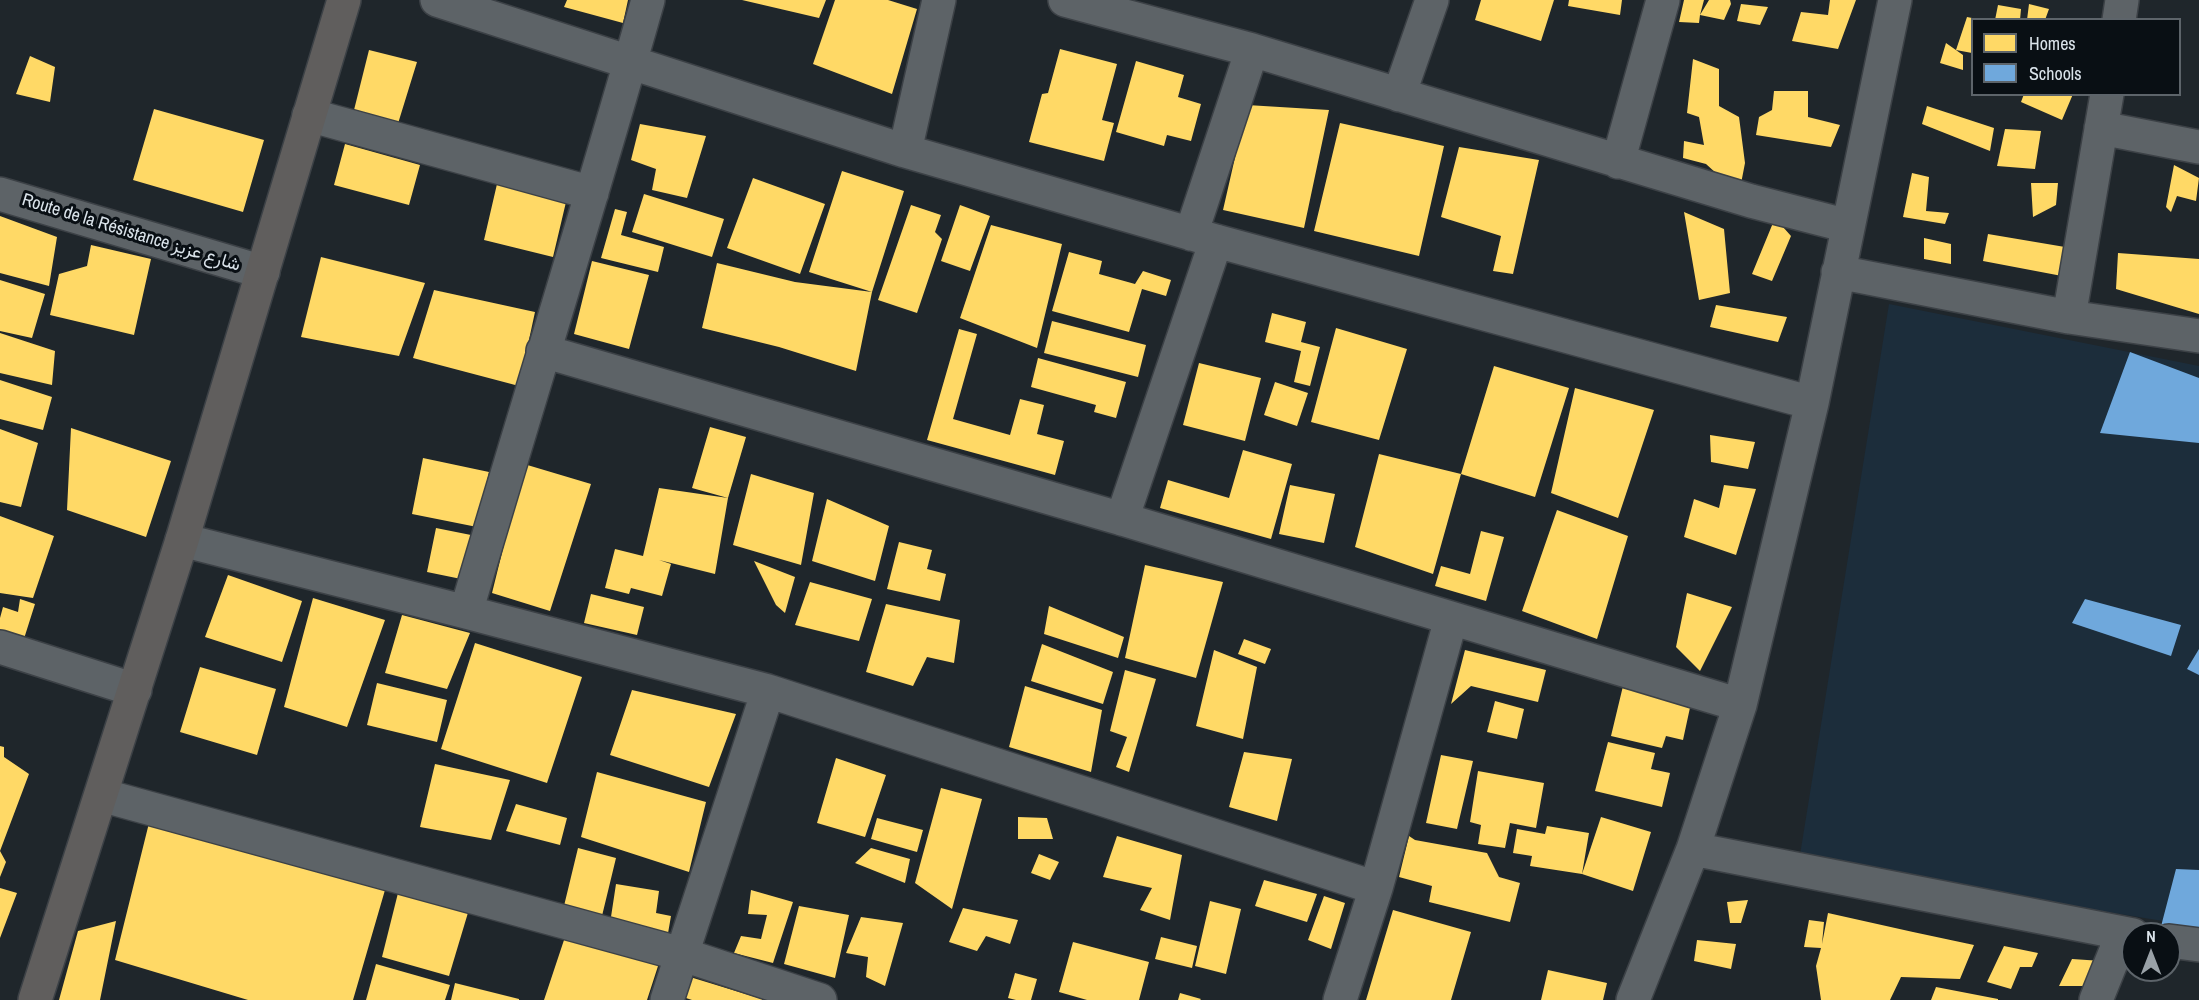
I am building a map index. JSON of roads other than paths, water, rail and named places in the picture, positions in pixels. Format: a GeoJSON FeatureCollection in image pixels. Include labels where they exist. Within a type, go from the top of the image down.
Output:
{"type":"FeatureCollection","features":[{"type":"Feature","properties":{"kind":"main road"},"geometry":{"type":"LineString","coordinates":[[35,1000],[182,540],[344,0]]}},
{"type":"Feature","properties":{"kind":"street"},"geometry":{"type":"LineString","coordinates":[[437,0],[904,151],[1204,237],[1812,403]]}},
{"type":"Feature","properties":{"kind":"street"},"geometry":{"type":"LineString","coordinates":[[466,612],[648,0]]}},
{"type":"Feature","properties":{"kind":"street"},"geometry":{"type":"LineString","coordinates":[[904,151],[939,0]]}},
{"type":"Feature","properties":{"kind":"street"},"geometry":{"type":"LineString","coordinates":[[1065,0],[1252,50],[1618,162],[1751,201],[1848,226]]}},
{"type":"Feature","properties":{"kind":"street"},"geometry":{"type":"LineString","coordinates":[[1399,95],[1432,0]]}},
{"type":"Feature","properties":{"kind":"street"},"geometry":{"type":"LineString","coordinates":[[1618,162],[1663,0]]}},
{"type":"Feature","properties":{"kind":"street"},"geometry":{"type":"LineString","coordinates":[[1633,1000],[1693,849],[1740,705],[1812,403],[1894,0]]}},
{"type":"Feature","properties":{"kind":"street"},"geometry":{"type":"LineString","coordinates":[[2119,18],[2122,0]]}},
{"type":"Feature","properties":{"kind":"street"},"geometry":{"type":"LineString","coordinates":[[1122,519],[1204,237],[1252,50]]}},
{"type":"Feature","properties":{"kind":"street"},"geometry":{"type":"LineString","coordinates":[[2069,316],[2107,96]]}},
{"type":"Feature","properties":{"kind":"street"},"geometry":{"type":"LineString","coordinates":[[309,115],[592,193]]}},
{"type":"Feature","properties":{"kind":"street"},"geometry":{"type":"LineString","coordinates":[[2101,128],[2199,147]]}},
{"type":"Feature","properties":{"kind":"street","name":"Route de la Résistance شارع عزيز"},"geometry":{"type":"LineString","coordinates":[[0,194],[263,272]]}},
{"type":"Feature","properties":{"kind":"street"},"geometry":{"type":"LineString","coordinates":[[1838,272],[2069,316],[2199,336]]}},
{"type":"Feature","properties":{"kind":"street"},"geometry":{"type":"LineString","coordinates":[[543,351],[1122,519],[1740,705]]}},
{"type":"Feature","properties":{"kind":"street"},"geometry":{"type":"LineString","coordinates":[[182,540],[768,691],[1376,888]]}},
{"type":"Feature","properties":{"kind":"street"},"geometry":{"type":"LineString","coordinates":[[1340,1000],[1376,888],[1451,619]]}},
{"type":"Feature","properties":{"kind":"street"},"geometry":{"type":"LineString","coordinates":[[0,647],[135,690]]}},
{"type":"Feature","properties":{"kind":"street"},"geometry":{"type":"LineString","coordinates":[[667,1000],[768,691]]}},
{"type":"Feature","properties":{"kind":"street"},"geometry":{"type":"LineString","coordinates":[[101,795],[681,954],[819,1000]]}},
{"type":"Feature","properties":{"kind":"street"},"geometry":{"type":"LineString","coordinates":[[1693,849],[2121,933]]}},
{"type":"Feature","properties":{"kind":"street"},"geometry":{"type":"LineString","coordinates":[[2181,943],[2199,945]]}},
{"type":"Feature","properties":{"kind":"street"},"geometry":{"type":"LineString","coordinates":[[2096,1000],[2121,948]]}}]}
